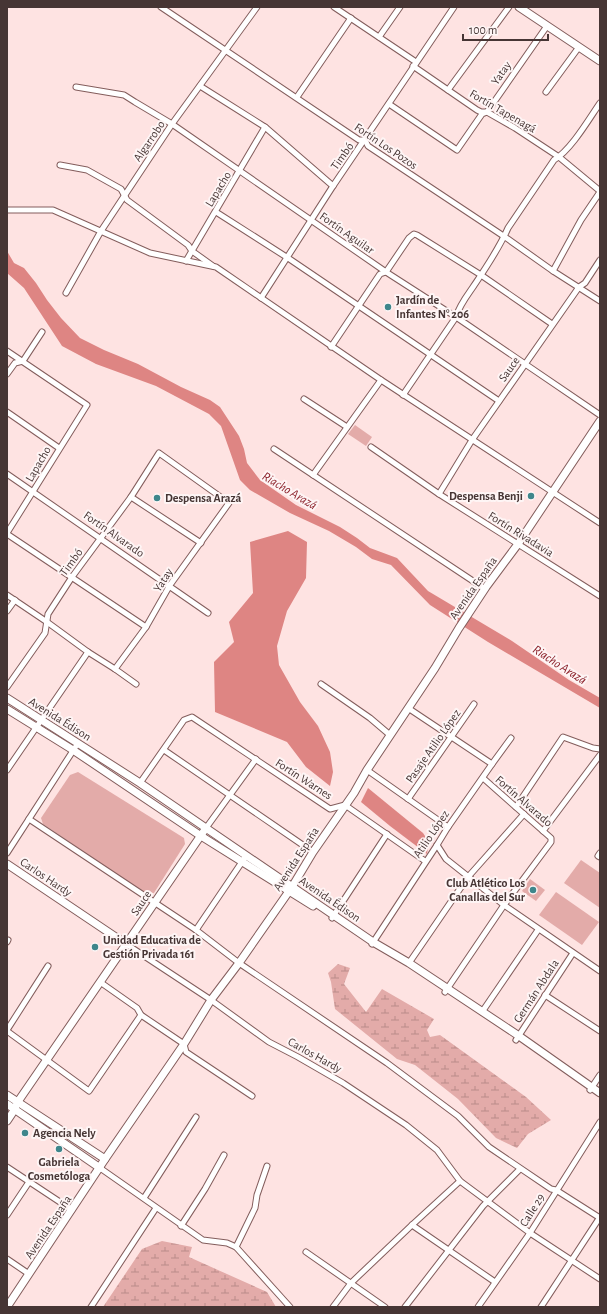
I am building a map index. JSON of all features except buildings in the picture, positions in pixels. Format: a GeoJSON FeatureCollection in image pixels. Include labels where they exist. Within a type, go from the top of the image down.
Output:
{"type":"FeatureCollection","features":[{"type":"Feature","properties":{"kind":"main road"},"geometry":{"type":"LineString","coordinates":[[519,7],[600,61]]}},
{"type":"Feature","properties":{"kind":"main road","name":"Avenida España"},"geometry":{"type":"LineString","coordinates":[[7,1307],[105,1159],[184,1044],[211,1000],[239,963],[290,889],[435,668],[469,612],[518,544],[600,421]]}},
{"type":"Feature","properties":{"kind":"main road","name":"Avenida Édison"},"geometry":{"type":"LineString","coordinates":[[7,698],[140,783],[246,856],[290,889]]}},
{"type":"Feature","properties":{"kind":"main road","name":"Avenida Édison"},"geometry":{"type":"LineString","coordinates":[[7,709],[73,750],[200,836],[290,889],[372,943],[482,1012],[517,1038]]}},
{"type":"Feature","properties":{"kind":"main road","name":"Sauce"},"geometry":{"type":"LineString","coordinates":[[7,1121],[206,828]]}},
{"type":"Feature","properties":{"kind":"main road","name":"Carlos Hardy"},"geometry":{"type":"LineString","coordinates":[[7,864],[126,944]]}},
{"type":"Feature","properties":{"kind":"main road","name":"Avenida Édison"},"geometry":{"type":"LineString","coordinates":[[372,943],[409,963],[591,1089],[600,1098]]}},
{"type":"Feature","properties":{"kind":"main road","name":"Avenida Édison"},"geometry":{"type":"LineString","coordinates":[[591,1089],[600,1093]]}},
{"type":"Feature","properties":{"kind":"main road"},"geometry":{"type":"LineString","coordinates":[[7,1095],[16,1106],[100,1168]]}},
{"type":"Feature","properties":{"kind":"main road"},"geometry":{"type":"LineString","coordinates":[[7,1104],[16,1106],[105,1159]]}},
{"type":"Feature","properties":{"kind":"street","name":"Fortín Los Pozos"},"geometry":{"type":"LineString","coordinates":[[162,7],[359,140],[365,140],[368,146],[600,301]]}},
{"type":"Feature","properties":{"kind":"street","name":"Algarrobo"},"geometry":{"type":"LineString","coordinates":[[66,293],[101,231],[172,124],[257,7]]}},
{"type":"Feature","properties":{"kind":"street"},"geometry":{"type":"LineString","coordinates":[[379,37],[400,7]]}},
{"type":"Feature","properties":{"kind":"street","name":"Timbó"},"geometry":{"type":"LineString","coordinates":[[261,298],[333,186],[389,104],[414,64],[454,7]]}},
{"type":"Feature","properties":{"kind":"street"},"geometry":{"type":"LineString","coordinates":[[448,90],[509,7]]}},
{"type":"Feature","properties":{"kind":"street","name":"Fortín Tapenagá"},"geometry":{"type":"LineString","coordinates":[[337,8],[379,37],[448,90],[477,110],[487,112],[515,128],[559,157],[600,191]]}},
{"type":"Feature","properties":{"kind":"street"},"geometry":{"type":"LineString","coordinates":[[297,98],[351,18]]}},
{"type":"Feature","properties":{"kind":"street","name":"Yatay"},"geometry":{"type":"LineString","coordinates":[[389,104],[457,150],[482,114],[487,112],[547,26]]}},
{"type":"Feature","properties":{"kind":"street"},"geometry":{"type":"LineString","coordinates":[[546,92],[579,47]]}},
{"type":"Feature","properties":{"kind":"street"},"geometry":{"type":"LineString","coordinates":[[200,86],[265,127],[333,186]]}},
{"type":"Feature","properties":{"kind":"street","name":"Fortín Aguilar"},"geometry":{"type":"LineString","coordinates":[[76,87],[124,94],[172,124],[386,272],[456,317],[600,415]]}},
{"type":"Feature","properties":{"kind":"street"},"geometry":{"type":"LineString","coordinates":[[403,395],[456,317],[458,310],[505,237],[508,228],[554,160],[559,157],[578,135],[600,102]]}},
{"type":"Feature","properties":{"kind":"street","name":"Lapacho"},"geometry":{"type":"LineString","coordinates":[[186,261],[240,172],[265,127]]}},
{"type":"Feature","properties":{"kind":"street"},"geometry":{"type":"LineString","coordinates":[[60,165],[87,170],[121,189],[127,200],[188,245],[192,251],[331,347],[600,524]]}},
{"type":"Feature","properties":{"kind":"street"},"geometry":{"type":"LineString","coordinates":[[553,271],[581,220],[600,191]]}},
{"type":"Feature","properties":{"kind":"street"},"geometry":{"type":"LineString","coordinates":[[7,210],[53,210],[150,253],[216,267]]}},
{"type":"Feature","properties":{"kind":"street"},"geometry":{"type":"LineString","coordinates":[[216,212],[288,258],[499,402]]}},
{"type":"Feature","properties":{"kind":"street"},"geometry":{"type":"LineString","coordinates":[[331,347],[380,274],[386,272],[409,238],[414,234],[481,275],[552,324]]}},
{"type":"Feature","properties":{"kind":"street","name":"Sauce"},"geometry":{"type":"LineString","coordinates":[[440,494],[472,440],[526,364],[552,324],[579,287],[585,283],[600,260]]}},
{"type":"Feature","properties":{"kind":"street"},"geometry":{"type":"LineString","coordinates":[[7,374],[15,363],[23,361],[42,332]]}},
{"type":"Feature","properties":{"kind":"street"},"geometry":{"type":"LineString","coordinates":[[7,351],[23,361]]}},
{"type":"Feature","properties":{"kind":"street","name":"Lapacho"},"geometry":{"type":"LineString","coordinates":[[7,533],[87,404],[23,361]]}},
{"type":"Feature","properties":{"kind":"street"},"geometry":{"type":"LineString","coordinates":[[313,475],[381,380]]}},
{"type":"Feature","properties":{"kind":"street"},"geometry":{"type":"LineString","coordinates":[[304,399],[347,427]]}},
{"type":"Feature","properties":{"kind":"street"},"geometry":{"type":"LineString","coordinates":[[7,412],[59,448]]}},
{"type":"Feature","properties":{"kind":"street","name":"Fortín Rivadavia"},"geometry":{"type":"LineString","coordinates":[[371,447],[440,494],[600,596]]}},
{"type":"Feature","properties":{"kind":"street"},"geometry":{"type":"LineString","coordinates":[[274,449],[485,589]]}},
{"type":"Feature","properties":{"kind":"street","name":"Timbó"},"geometry":{"type":"LineString","coordinates":[[7,687],[45,633],[48,614],[72,577],[131,497],[159,453],[229,503]]}},
{"type":"Feature","properties":{"kind":"street","name":"Fortín Alvarado"},"geometry":{"type":"LineString","coordinates":[[7,474],[34,491],[208,612]]}},
{"type":"Feature","properties":{"kind":"street"},"geometry":{"type":"LineString","coordinates":[[131,497],[201,543]]}},
{"type":"Feature","properties":{"kind":"street","name":"Yatay"},"geometry":{"type":"LineString","coordinates":[[116,669],[146,626],[170,585],[229,503]]}},
{"type":"Feature","properties":{"kind":"street"},"geometry":{"type":"LineString","coordinates":[[7,533],[146,626]]}},
{"type":"Feature","properties":{"kind":"street"},"geometry":{"type":"LineString","coordinates":[[7,595],[136,684]]}},
{"type":"Feature","properties":{"kind":"street"},"geometry":{"type":"LineString","coordinates":[[7,611],[15,600]]}},
{"type":"Feature","properties":{"kind":"street"},"geometry":{"type":"LineString","coordinates":[[7,770],[88,652]]}},
{"type":"Feature","properties":{"kind":"street"},"geometry":{"type":"LineString","coordinates":[[321,684],[370,718],[390,735]]}},
{"type":"Feature","properties":{"kind":"street","name":"Pasaje Atilio López"},"geometry":{"type":"LineString","coordinates":[[408,799],[474,704]]}},
{"type":"Feature","properties":{"kind":"street","name":"Fortín Alvarado"},"geometry":{"type":"LineString","coordinates":[[408,708],[492,764]]}},
{"type":"Feature","properties":{"kind":"street","name":"Fortín Warnes"},"geometry":{"type":"LineString","coordinates":[[164,750],[184,720],[192,717],[330,809],[345,805],[425,861]]}},
{"type":"Feature","properties":{"kind":"street"},"geometry":{"type":"LineString","coordinates":[[516,807],[563,737],[592,748],[600,749]]}},
{"type":"Feature","properties":{"kind":"street","name":"Atilio López"},"geometry":{"type":"LineString","coordinates":[[372,943],[448,827],[511,738]]}},
{"type":"Feature","properties":{"kind":"street"},"geometry":{"type":"LineString","coordinates":[[7,853],[78,744]]}},
{"type":"Feature","properties":{"kind":"street"},"geometry":{"type":"LineString","coordinates":[[140,783],[164,750],[231,794],[314,852]]}},
{"type":"Feature","properties":{"kind":"street"},"geometry":{"type":"LineString","coordinates":[[543,831],[600,755]]}},
{"type":"Feature","properties":{"kind":"street","name":"Sauce"},"geometry":{"type":"LineString","coordinates":[[206,828],[256,759]]}},
{"type":"Feature","properties":{"kind":"street"},"geometry":{"type":"LineString","coordinates":[[367,770],[448,827]]}},
{"type":"Feature","properties":{"kind":"street","name":"Fortín Alvarado"},"geometry":{"type":"LineString","coordinates":[[483,778],[551,838],[551,842],[504,905]]}},
{"type":"Feature","properties":{"kind":"street"},"geometry":{"type":"LineString","coordinates":[[409,963],[468,877],[524,814]]}},
{"type":"Feature","properties":{"kind":"street"},"geometry":{"type":"LineString","coordinates":[[29,819],[155,902],[196,930],[239,963],[387,1063],[458,1116],[489,1147],[520,1169],[600,1218],[571,1259],[541,1307]]}},
{"type":"Feature","properties":{"kind":"street"},"geometry":{"type":"LineString","coordinates":[[333,916],[387,834]]}},
{"type":"Feature","properties":{"kind":"street"},"geometry":{"type":"LineString","coordinates":[[437,845],[446,859],[504,905],[538,930],[600,971]]}},
{"type":"Feature","properties":{"kind":"street"},"geometry":{"type":"LineString","coordinates":[[196,930],[246,856]]}},
{"type":"Feature","properties":{"kind":"street"},"geometry":{"type":"LineString","coordinates":[[446,990],[504,905]]}},
{"type":"Feature","properties":{"kind":"street"},"geometry":{"type":"LineString","coordinates":[[482,1012],[538,930]]}},
{"type":"Feature","properties":{"kind":"street","name":"Carlos Hardy"},"geometry":{"type":"LineString","coordinates":[[126,944],[211,1000],[269,1042],[343,1083],[406,1125],[437,1150],[460,1182],[530,1233],[600,1279]]}},
{"type":"Feature","properties":{"kind":"street","name":"Germán Abdala"},"geometry":{"type":"LineString","coordinates":[[517,1038],[573,953]]}},
{"type":"Feature","properties":{"kind":"street"},"geometry":{"type":"LineString","coordinates":[[48,966],[7,1031],[89,1090],[141,1015]]}},
{"type":"Feature","properties":{"kind":"street"},"geometry":{"type":"LineString","coordinates":[[100,982],[137,1008],[141,1015],[184,1044],[186,1052],[252,1096]]}},
{"type":"Feature","properties":{"kind":"street"},"geometry":{"type":"LineString","coordinates":[[545,995],[600,1031]]}},
{"type":"Feature","properties":{"kind":"street"},"geometry":{"type":"LineString","coordinates":[[591,1089],[600,1075]]}},
{"type":"Feature","properties":{"kind":"street"},"geometry":{"type":"LineString","coordinates":[[144,1198],[196,1117]]}},
{"type":"Feature","properties":{"kind":"street","name":"Calle 29"},"geometry":{"type":"LineString","coordinates":[[478,1307],[530,1233],[600,1122]]}},
{"type":"Feature","properties":{"kind":"street"},"geometry":{"type":"LineString","coordinates":[[181,1226],[205,1189],[224,1155]]}},
{"type":"Feature","properties":{"kind":"street"},"geometry":{"type":"LineString","coordinates":[[236,1247],[255,1208],[257,1195],[267,1166]]}},
{"type":"Feature","properties":{"kind":"street"},"geometry":{"type":"LineString","coordinates":[[7,1167],[72,1210]]}},
{"type":"Feature","properties":{"kind":"street"},"geometry":{"type":"LineString","coordinates":[[100,1168],[203,1240],[227,1243],[236,1247],[290,1307]]}},
{"type":"Feature","properties":{"kind":"street"},"geometry":{"type":"LineString","coordinates":[[405,1307],[450,1251],[453,1244],[488,1202],[520,1169]]}},
{"type":"Feature","properties":{"kind":"street"},"geometry":{"type":"LineString","coordinates":[[7,1215],[29,1182]]}},
{"type":"Feature","properties":{"kind":"street"},"geometry":{"type":"LineString","coordinates":[[333,1307],[351,1283],[460,1182]]}},
{"type":"Feature","properties":{"kind":"street"},"geometry":{"type":"LineString","coordinates":[[91,1307],[156,1208]]}},
{"type":"Feature","properties":{"kind":"street"},"geometry":{"type":"LineString","coordinates":[[412,1225],[495,1282]]}},
{"type":"Feature","properties":{"kind":"street"},"geometry":{"type":"LineString","coordinates":[[306,1252],[385,1307]]}},
{"type":"Feature","properties":{"kind":"street"},"geometry":{"type":"LineString","coordinates":[[7,1259],[29,1274]]}},
{"type":"Feature","properties":{"kind":"green space"},"geometry":{"type":"Polygon","coordinates":[[[355,425],[372,437],[366,446],[348,434],[355,425]]]}},
{"type":"Feature","properties":{"kind":"green space"},"geometry":{"type":"Polygon","coordinates":[[[78,772],[184,838],[185,844],[154,893],[148,895],[43,824],[41,818],[70,775],[78,772]]]}},
{"type":"Feature","properties":{"kind":"green space"},"geometry":{"type":"Polygon","coordinates":[[[581,860],[600,873],[600,908],[564,883],[581,860]]]}},
{"type":"Feature","properties":{"kind":"green space","name":"Club Atlético Los Canallas del Sur"},"geometry":{"type":"Polygon","coordinates":[[[530,879],[545,890],[536,901],[522,891],[530,879]]]}},
{"type":"Feature","properties":{"kind":"green space"},"geometry":{"type":"Polygon","coordinates":[[[556,892],[599,922],[582,945],[539,915],[556,892]]]}},
{"type":"Feature","properties":{"kind":"green space"},"geometry":{"type":"Polygon","coordinates":[[[338,964],[350,968],[344,984],[366,1012],[382,989],[434,1019],[427,1030],[430,1037],[440,1035],[526,1097],[551,1120],[528,1134],[517,1148],[496,1138],[458,1099],[415,1065],[397,1059],[335,1009],[331,982],[328,973],[338,964]]]}},
{"type":"Feature","properties":{"kind":"green space"},"geometry":{"type":"Polygon","coordinates":[[[162,1241],[192,1247],[189,1257],[267,1292],[276,1307],[103,1307],[142,1249],[162,1241]]]}},
{"type":"Feature","properties":{"kind":"shaded area"},"geometry":{"type":"Polygon","coordinates":[[[7,251],[14,263],[24,268],[61,318],[80,338],[138,364],[181,387],[210,400],[220,407],[239,436],[247,463],[260,480],[296,505],[340,527],[370,548],[397,558],[428,591],[512,641],[569,680],[600,698],[600,708],[488,642],[430,605],[391,565],[372,559],[356,547],[329,531],[290,513],[250,490],[240,480],[221,426],[209,414],[156,386],[96,364],[62,346],[24,288],[7,273],[7,251]]]}},
{"type":"Feature","properties":{"kind":"shaded area"},"geometry":{"type":"Polygon","coordinates":[[[288,531],[307,542],[306,578],[287,611],[277,646],[279,665],[300,702],[318,726],[330,752],[333,772],[330,786],[306,767],[287,742],[215,712],[214,662],[234,642],[229,622],[253,593],[250,542],[288,531]]]}},
{"type":"Feature","properties":{"kind":"shaded area"},"geometry":{"type":"Polygon","coordinates":[[[368,788],[423,833],[429,842],[427,854],[361,802],[368,788]]]}},
{"type":"Feature","properties":{"kind":"place","name":"Jardín de Infantes N° 206"},"geometry":{"type":"Point","coordinates":[388,307]}},
{"type":"Feature","properties":{"kind":"place","name":"Despensa Benji"},"geometry":{"type":"Point","coordinates":[531,496]}},
{"type":"Feature","properties":{"kind":"place","name":"Despensa Arazá"},"geometry":{"type":"Point","coordinates":[157,498]}},
{"type":"Feature","properties":{"kind":"place","name":"Club Atlético Los Canallas del Sur"},"geometry":{"type":"Point","coordinates":[533,890]}},
{"type":"Feature","properties":{"kind":"place","name":"Unidad Educativa de Gestión Privada 161"},"geometry":{"type":"Point","coordinates":[95,947]}},
{"type":"Feature","properties":{"kind":"place","name":"Agencia Nely"},"geometry":{"type":"Point","coordinates":[25,1133]}},
{"type":"Feature","properties":{"kind":"place","name":"Gabriela Cosmetóloga"},"geometry":{"type":"Point","coordinates":[59,1149]}},
{"type":"Feature","properties":{"kind":"water label","name":"Riacho Arazá"},"geometry":{"type":"Point","coordinates":[290,490]}},
{"type":"Feature","properties":{"kind":"water label","name":"Riacho Arazá"},"geometry":{"type":"Point","coordinates":[560,664]}}]}
